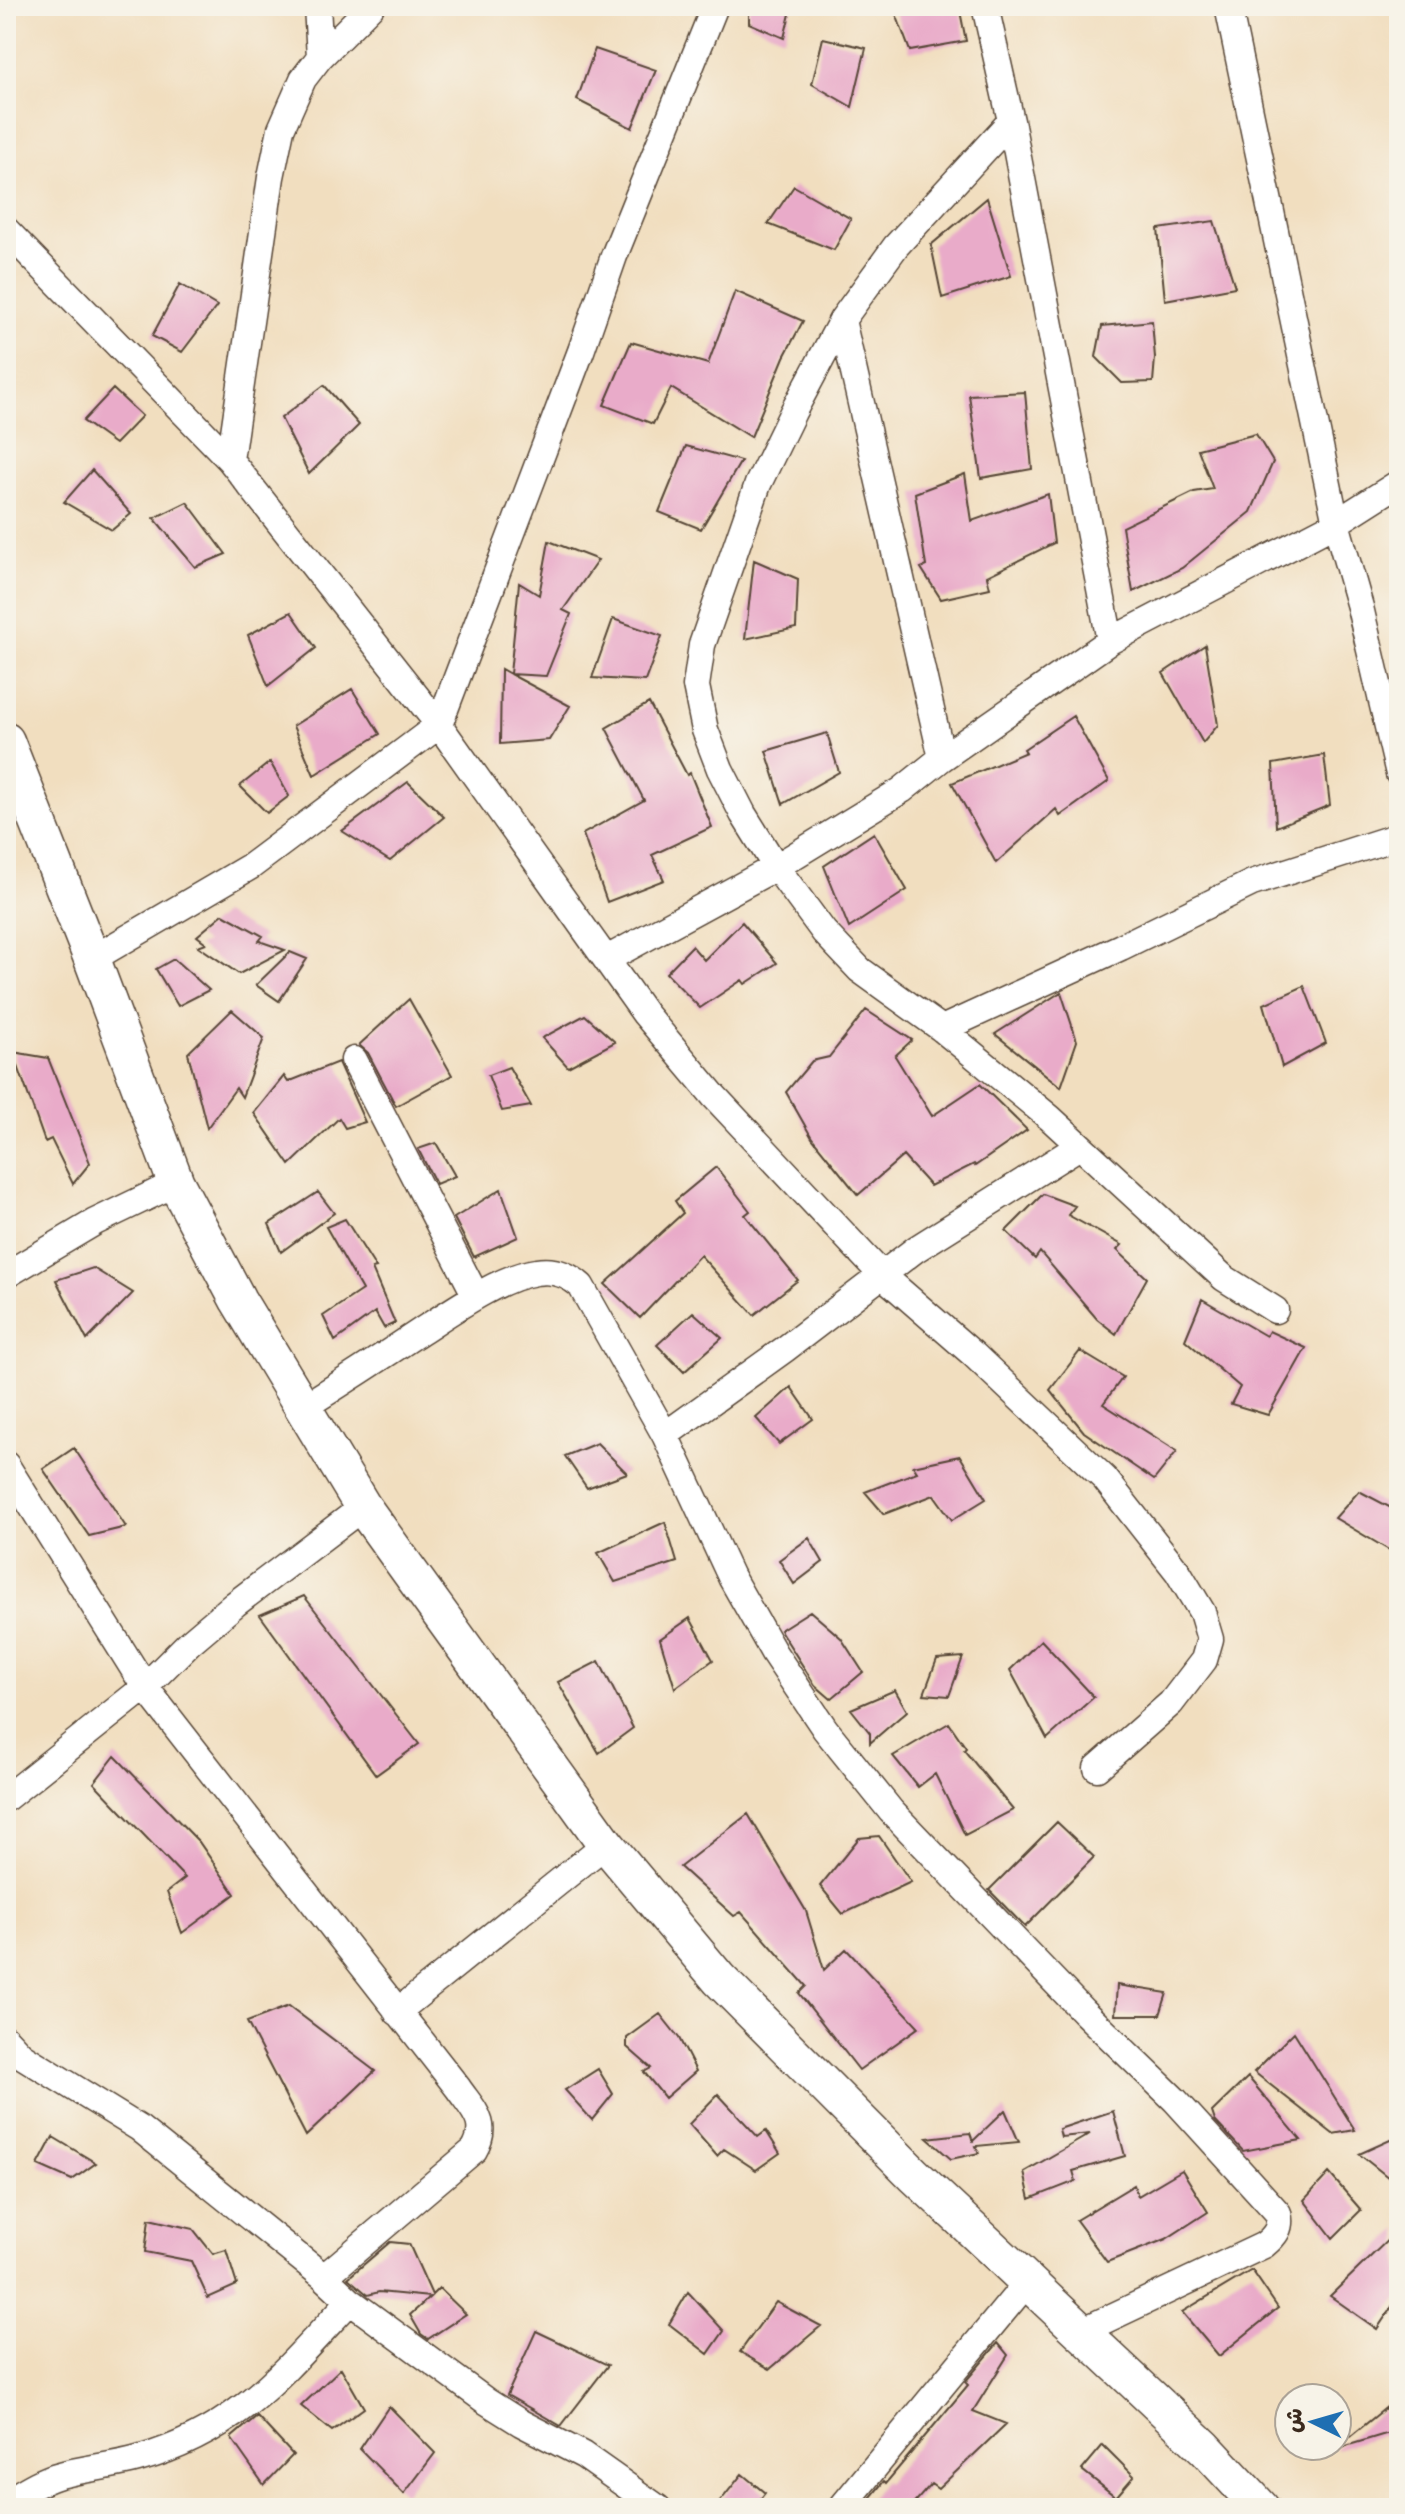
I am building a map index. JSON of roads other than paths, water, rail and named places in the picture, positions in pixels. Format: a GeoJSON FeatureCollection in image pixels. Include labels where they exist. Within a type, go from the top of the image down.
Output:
{"type":"FeatureCollection","features":[{"type":"Feature","properties":{"kind":"main road"},"geometry":{"type":"LineString","coordinates":[[6,741],[176,1183],[238,1300],[363,1507],[606,1844],[719,1979],[914,2175],[1205,2448],[1261,2508]]}},
{"type":"Feature","properties":{"kind":"street"},"geometry":{"type":"LineString","coordinates":[[317,6],[320,57]]}},
{"type":"Feature","properties":{"kind":"street"},"geometry":{"type":"LineString","coordinates":[[230,460],[271,177],[281,129],[296,91],[320,57],[371,6]]}},
{"type":"Feature","properties":{"kind":"street"},"geometry":{"type":"LineString","coordinates":[[92,959],[251,866],[439,725],[614,256],[715,6]]}},
{"type":"Feature","properties":{"kind":"street"},"geometry":{"type":"LineString","coordinates":[[985,6],[1011,121],[1110,641]]}},
{"type":"Feature","properties":{"kind":"street"},"geometry":{"type":"LineString","coordinates":[[1228,6],[1336,523],[1360,607],[1399,774]]}},
{"type":"Feature","properties":{"kind":"street"},"geometry":{"type":"LineString","coordinates":[[1011,121],[927,209],[842,320],[758,484],[702,645],[696,686],[705,730],[720,769],[743,814],[776,867],[824,932],[860,970],[942,1029],[1050,1118],[1224,1278],[1275,1310]]}},
{"type":"Feature","properties":{"kind":"street"},"geometry":{"type":"LineString","coordinates":[[6,230],[230,460],[439,725],[645,1014],[713,1095],[882,1275],[973,1354],[1105,1479],[1178,1572],[1202,1612],[1210,1639],[1204,1660],[1171,1703],[1097,1768]]}},
{"type":"Feature","properties":{"kind":"street"},"geometry":{"type":"LineString","coordinates":[[842,320],[942,758]]}},
{"type":"Feature","properties":{"kind":"street"},"geometry":{"type":"LineString","coordinates":[[607,959],[776,867],[902,790],[942,758],[1110,641],[1336,523],[1399,483]]}},
{"type":"Feature","properties":{"kind":"street"},"geometry":{"type":"LineString","coordinates":[[942,1029],[1252,883],[1399,836]]}},
{"type":"Feature","properties":{"kind":"street"},"geometry":{"type":"LineString","coordinates":[[354,1060],[476,1296]]}},
{"type":"Feature","properties":{"kind":"street"},"geometry":{"type":"LineString","coordinates":[[665,1435],[916,1249],[1078,1147]]}},
{"type":"Feature","properties":{"kind":"street"},"geometry":{"type":"LineString","coordinates":[[6,1275],[95,1222],[176,1183]]}},
{"type":"Feature","properties":{"kind":"street"},"geometry":{"type":"LineString","coordinates":[[302,1408],[476,1296],[531,1272],[559,1272],[581,1286],[665,1435],[731,1577],[774,1653],[825,1729],[891,1811],[1083,2011],[1175,2100],[1278,2213],[1281,2221],[1275,2236],[1264,2245],[1082,2331]]}},
{"type":"Feature","properties":{"kind":"street"},"geometry":{"type":"LineString","coordinates":[[6,1465],[145,1687],[476,2113],[482,2128],[474,2150],[324,2277]]}},
{"type":"Feature","properties":{"kind":"street"},"geometry":{"type":"LineString","coordinates":[[6,1798],[145,1687],[189,1643],[235,1604],[363,1507]]}},
{"type":"Feature","properties":{"kind":"street"},"geometry":{"type":"LineString","coordinates":[[397,2012],[606,1844]]}},
{"type":"Feature","properties":{"kind":"street"},"geometry":{"type":"LineString","coordinates":[[6,2039],[21,2055],[139,2128],[350,2301],[486,2401],[583,2455],[658,2508]]}},
{"type":"Feature","properties":{"kind":"street"},"geometry":{"type":"LineString","coordinates":[[841,2508],[1029,2280]]}},
{"type":"Feature","properties":{"kind":"street"},"geometry":{"type":"LineString","coordinates":[[6,2502],[34,2485],[58,2476],[138,2459],[212,2430],[241,2411],[274,2382],[350,2301]]}}]}
